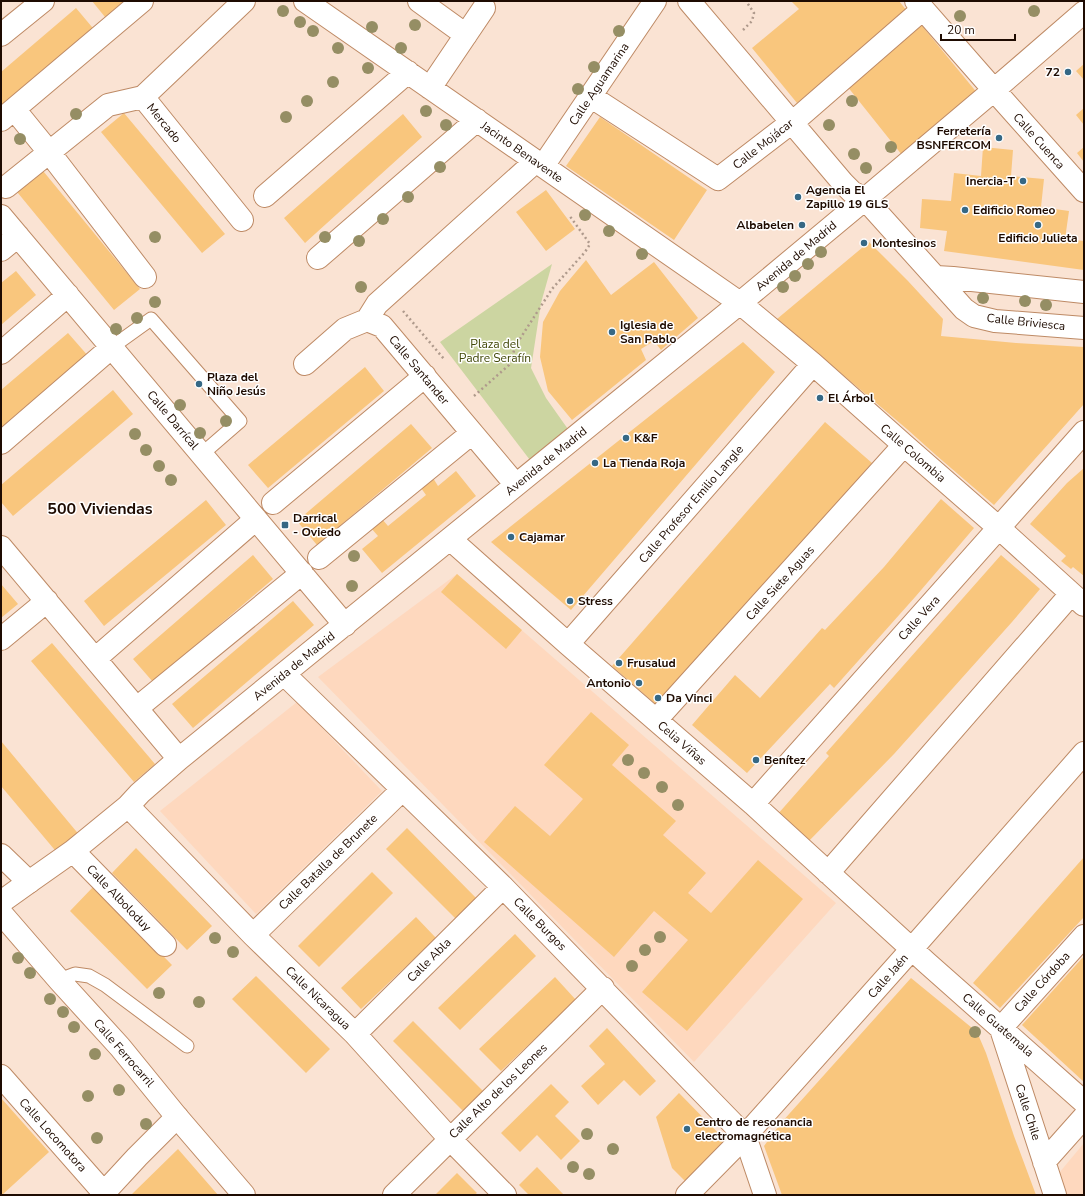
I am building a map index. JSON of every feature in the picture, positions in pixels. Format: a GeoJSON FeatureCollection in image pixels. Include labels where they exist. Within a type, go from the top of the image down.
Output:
{"type":"FeatureCollection","features":[{"type":"Feature","properties":{"kind":"street"},"geometry":{"type":"LineString","coordinates":[[1,34],[43,1]]}},
{"type":"Feature","properties":{"kind":"street"},"geometry":{"type":"LineString","coordinates":[[142,1],[8,115],[49,152],[145,277]]}},
{"type":"Feature","properties":{"kind":"street","name":"Mercado"},"geometry":{"type":"LineString","coordinates":[[242,220],[143,97],[244,1]]}},
{"type":"Feature","properties":{"kind":"street","name":"Jacinto Benavente"},"geometry":{"type":"LineString","coordinates":[[305,1],[740,302]]}},
{"type":"Feature","properties":{"kind":"street"},"geometry":{"type":"LineString","coordinates":[[419,1],[466,35]]}},
{"type":"Feature","properties":{"kind":"street","name":"Calle Aguamarina"},"geometry":{"type":"LineString","coordinates":[[367,320],[377,304],[540,164],[590,96],[655,1]]}},
{"type":"Feature","properties":{"kind":"street","name":"Calle Briviesca"},"geometry":{"type":"LineString","coordinates":[[689,1],[843,183],[852,192],[865,199],[964,309],[981,318],[996,321],[1084,328]]}},
{"type":"Feature","properties":{"kind":"street"},"geometry":{"type":"LineString","coordinates":[[430,88],[466,35],[482,3]]}},
{"type":"Feature","properties":{"kind":"street","name":"Calle Mojácar"},"geometry":{"type":"LineString","coordinates":[[590,96],[718,179],[791,123],[920,5]]}},
{"type":"Feature","properties":{"kind":"street","name":"Calle Cuenca"},"geometry":{"type":"LineString","coordinates":[[920,5],[1084,191]]}},
{"type":"Feature","properties":{"kind":"street","name":"Avenida de Madrid"},"geometry":{"type":"LineString","coordinates":[[1,902],[73,851],[128,806],[140,793],[179,759],[865,199],[1084,12]]}},
{"type":"Feature","properties":{"kind":"street"},"geometry":{"type":"LineString","coordinates":[[265,196],[408,72]]}},
{"type":"Feature","properties":{"kind":"street"},"geometry":{"type":"LineString","coordinates":[[6,187],[108,105],[143,97]]}},
{"type":"Feature","properties":{"kind":"street"},"geometry":{"type":"LineString","coordinates":[[318,258],[477,120]]}},
{"type":"Feature","properties":{"kind":"street","name":"Calle Darrícal"},"geometry":{"type":"LineString","coordinates":[[1,216],[345,625]]}},
{"type":"Feature","properties":{"kind":"street"},"geometry":{"type":"LineString","coordinates":[[1,250],[18,236]]}},
{"type":"Feature","properties":{"kind":"street"},"geometry":{"type":"LineString","coordinates":[[936,277],[1084,292]]}},
{"type":"Feature","properties":{"kind":"street"},"geometry":{"type":"LineString","coordinates":[[1,353],[68,295]]}},
{"type":"Feature","properties":{"kind":"street","name":"Calle Colombia"},"geometry":{"type":"LineString","coordinates":[[740,302],[813,364],[999,528],[1078,600]]}},
{"type":"Feature","properties":{"kind":"street"},"geometry":{"type":"LineString","coordinates":[[305,364],[345,329],[367,320]]}},
{"type":"Feature","properties":{"kind":"street","name":"Calle Santander"},"geometry":{"type":"LineString","coordinates":[[367,320],[382,326],[516,485]]}},
{"type":"Feature","properties":{"kind":"street"},"geometry":{"type":"LineString","coordinates":[[1,443],[112,347]]}},
{"type":"Feature","properties":{"kind":"street","name":"Calle Profesor Emilio Langle"},"geometry":{"type":"LineString","coordinates":[[568,644],[813,364]]}},
{"type":"Feature","properties":{"kind":"street"},"geometry":{"type":"LineString","coordinates":[[273,503],[425,376]]}},
{"type":"Feature","properties":{"kind":"street"},"geometry":{"type":"LineString","coordinates":[[319,558],[472,432]]}},
{"type":"Feature","properties":{"kind":"street","name":"Calle Vera"},"geometry":{"type":"LineString","coordinates":[[753,804],[1084,432]]}},
{"type":"Feature","properties":{"kind":"street","name":"Calle Siete Aguas"},"geometry":{"type":"LineString","coordinates":[[656,720],[904,445]]}},
{"type":"Feature","properties":{"kind":"street"},"geometry":{"type":"LineString","coordinates":[[95,658],[256,519]]}},
{"type":"Feature","properties":{"kind":"street","name":"Celia Viñas"},"geometry":{"type":"LineString","coordinates":[[450,539],[568,644],[753,804],[911,949]]}},
{"type":"Feature","properties":{"kind":"street"},"geometry":{"type":"LineString","coordinates":[[1,548],[179,759]]}},
{"type":"Feature","properties":{"kind":"street"},"geometry":{"type":"LineString","coordinates":[[137,708],[302,573]]}},
{"type":"Feature","properties":{"kind":"street"},"geometry":{"type":"LineString","coordinates":[[828,873],[1078,600]]}},
{"type":"Feature","properties":{"kind":"street"},"geometry":{"type":"LineString","coordinates":[[1,639],[47,601]]}},
{"type":"Feature","properties":{"kind":"street","name":"Calle Burgos"},"geometry":{"type":"LineString","coordinates":[[284,674],[503,887],[603,988],[745,1136],[765,1195]]}},
{"type":"Feature","properties":{"kind":"street","name":"Calle Jaén"},"geometry":{"type":"LineString","coordinates":[[687,1195],[745,1136],[1084,753]]}},
{"type":"Feature","properties":{"kind":"street","name":"Calle Batalla de Brunete"},"geometry":{"type":"LineString","coordinates":[[253,935],[402,790]]}},
{"type":"Feature","properties":{"kind":"street","name":"Calle Nicaragua"},"geometry":{"type":"LineString","coordinates":[[128,806],[253,935],[354,1034],[505,1195]]}},
{"type":"Feature","properties":{"kind":"street","name":"Calle Alboloduy"},"geometry":{"type":"LineString","coordinates":[[73,851],[165,945]]}},
{"type":"Feature","properties":{"kind":"street"},"geometry":{"type":"LineString","coordinates":[[1,855],[30,882]]}},
{"type":"Feature","properties":{"kind":"street","name":"Calle Abla"},"geometry":{"type":"LineString","coordinates":[[354,1034],[503,887]]}},
{"type":"Feature","properties":{"kind":"street","name":"Calle Ferrocarril"},"geometry":{"type":"LineString","coordinates":[[1,913],[120,1048],[244,1195]]}},
{"type":"Feature","properties":{"kind":"street","name":"Calle Córdoba"},"geometry":{"type":"LineString","coordinates":[[1001,1028],[1084,936]]}},
{"type":"Feature","properties":{"kind":"street","name":"Calle Guatemala"},"geometry":{"type":"LineString","coordinates":[[911,949],[1084,1102]]}},
{"type":"Feature","properties":{"kind":"street","name":"Calle Alto de los Leones"},"geometry":{"type":"LineString","coordinates":[[394,1195],[603,988]]}},
{"type":"Feature","properties":{"kind":"street","name":"Calle Chile"},"geometry":{"type":"LineString","coordinates":[[1001,1028],[1055,1195]]}},
{"type":"Feature","properties":{"kind":"street","name":"Calle Locomotora"},"geometry":{"type":"LineString","coordinates":[[1,1076],[103,1194]]}},
{"type":"Feature","properties":{"kind":"street"},"geometry":{"type":"LineString","coordinates":[[103,1194],[178,1117]]}},
{"type":"Feature","properties":{"kind":"street"},"geometry":{"type":"LineString","coordinates":[[1044,1162],[1084,1117]]}},
{"type":"Feature","properties":{"kind":"lane"},"geometry":{"type":"LineString","coordinates":[[112,347],[151,319],[240,421],[202,454]]}},
{"type":"Feature","properties":{"kind":"lane"},"geometry":{"type":"LineString","coordinates":[[59,980],[76,974],[89,976],[105,985],[187,1046]]}},
{"type":"Feature","properties":{"kind":"path"},"geometry":{"type":"LineString","coordinates":[[474,396],[509,365],[516,345],[552,289],[585,252],[590,244],[558,198],[568,183]]}},
{"type":"Feature","properties":{"kind":"shaded area"},"geometry":{"type":"Polygon","coordinates":[[[457,574],[836,903],[694,1062],[318,677],[457,574]]]}},
{"type":"Feature","properties":{"kind":"shaded area"},"geometry":{"type":"Polygon","coordinates":[[[297,702],[382,791],[256,914],[160,811],[297,702]]]}},
{"type":"Feature","properties":{"kind":"shaded area"},"geometry":{"type":"Polygon","coordinates":[[[1084,1143],[1084,1195],[1067,1195],[1059,1173],[1084,1143]]]}},
{"type":"Feature","properties":{"kind":"green space","name":"Plaza del Padre Serafín"},"geometry":{"type":"Polygon","coordinates":[[[552,264],[541,303],[531,368],[546,398],[570,432],[533,464],[440,342],[552,264]]]}},
{"type":"Feature","properties":{"kind":"building"},"geometry":{"type":"Polygon","coordinates":[[[92,1],[124,1],[105,17],[92,1]]]}},
{"type":"Feature","properties":{"kind":"building"},"geometry":{"type":"Polygon","coordinates":[[[791,1],[899,1],[907,11],[797,103],[752,48],[799,9],[791,1]]]}},
{"type":"Feature","properties":{"kind":"building"},"geometry":{"type":"Polygon","coordinates":[[[76,8],[97,33],[1,114],[1,72],[76,8]]]}},
{"type":"Feature","properties":{"kind":"building"},"geometry":{"type":"Polygon","coordinates":[[[918,21],[978,94],[902,155],[843,81],[918,21]]]}},
{"type":"Feature","properties":{"kind":"building"},"geometry":{"type":"Polygon","coordinates":[[[1084,64],[1084,80],[1076,71],[1084,64]]]}},
{"type":"Feature","properties":{"kind":"building"},"geometry":{"type":"Polygon","coordinates":[[[1084,108],[1084,125],[1076,115],[1084,108]]]}},
{"type":"Feature","properties":{"kind":"building"},"geometry":{"type":"Polygon","coordinates":[[[124,113],[225,234],[202,253],[101,132],[124,113]]]}},
{"type":"Feature","properties":{"kind":"building"},"geometry":{"type":"Polygon","coordinates":[[[403,114],[422,137],[305,243],[284,218],[403,114]]]}},
{"type":"Feature","properties":{"kind":"building"},"geometry":{"type":"Polygon","coordinates":[[[600,117],[707,190],[674,240],[566,166],[600,117]]]}},
{"type":"Feature","properties":{"kind":"building"},"geometry":{"type":"Polygon","coordinates":[[[983,147],[1013,150],[1011,176],[1044,179],[1041,207],[1069,211],[1065,239],[1084,241],[1084,270],[944,251],[947,231],[920,228],[922,199],[951,201],[954,173],[981,176],[983,147]]]}},
{"type":"Feature","properties":{"kind":"building"},"geometry":{"type":"Polygon","coordinates":[[[1084,147],[1084,162],[1077,153],[1084,147]]]}},
{"type":"Feature","properties":{"kind":"building"},"geometry":{"type":"Polygon","coordinates":[[[39,166],[140,289],[114,310],[13,187],[39,166]]]}},
{"type":"Feature","properties":{"kind":"building"},"geometry":{"type":"Polygon","coordinates":[[[546,190],[575,229],[546,251],[516,212],[546,190]]]}},
{"type":"Feature","properties":{"kind":"building"},"geometry":{"type":"Polygon","coordinates":[[[869,242],[943,319],[941,336],[1016,343],[1084,347],[1084,404],[994,505],[777,319],[869,242]]]}},
{"type":"Feature","properties":{"kind":"building","name":"Iglesia de San Pablo"},"geometry":{"type":"Polygon","coordinates":[[[586,260],[611,295],[654,262],[698,318],[661,350],[654,341],[641,349],[646,360],[572,420],[548,391],[540,357],[543,322],[560,291],[586,260]]]}},
{"type":"Feature","properties":{"kind":"building"},"geometry":{"type":"Polygon","coordinates":[[[16,271],[36,295],[1,325],[1,283],[16,271]]]}},
{"type":"Feature","properties":{"kind":"building"},"geometry":{"type":"Polygon","coordinates":[[[68,333],[89,357],[1,431],[1,390],[68,333]]]}},
{"type":"Feature","properties":{"kind":"building"},"geometry":{"type":"Polygon","coordinates":[[[743,342],[775,372],[571,610],[491,542],[743,342]]]}},
{"type":"Feature","properties":{"kind":"building"},"geometry":{"type":"Polygon","coordinates":[[[365,367],[384,391],[268,488],[248,465],[365,367]]]}},
{"type":"Feature","properties":{"kind":"building"},"geometry":{"type":"Polygon","coordinates":[[[113,390],[133,414],[13,516],[1,502],[1,485],[113,390]]]}},
{"type":"Feature","properties":{"kind":"building"},"geometry":{"type":"Polygon","coordinates":[[[825,422],[872,463],[659,707],[612,666],[825,422]]]}},
{"type":"Feature","properties":{"kind":"building"},"geometry":{"type":"Polygon","coordinates":[[[411,424],[432,448],[317,545],[297,521],[411,424]]]}},
{"type":"Feature","properties":{"kind":"building"},"geometry":{"type":"Polygon","coordinates":[[[1084,468],[1084,576],[1073,567],[1071,569],[1061,561],[1066,556],[1030,524],[1067,483],[1084,468]]]}},
{"type":"Feature","properties":{"kind":"building"},"geometry":{"type":"Polygon","coordinates":[[[456,471],[476,496],[382,573],[362,549],[378,536],[371,528],[382,519],[388,526],[426,495],[421,488],[433,478],[438,486],[456,471]]]}},
{"type":"Feature","properties":{"kind":"building"},"geometry":{"type":"Polygon","coordinates":[[[941,499],[974,528],[834,688],[830,684],[747,773],[692,725],[735,675],[760,698],[822,628],[825,630],[884,567],[941,499]]]}},
{"type":"Feature","properties":{"kind":"building"},"geometry":{"type":"Polygon","coordinates":[[[206,500],[226,525],[104,626],[84,601],[206,500]]]}},
{"type":"Feature","properties":{"kind":"building"},"geometry":{"type":"Polygon","coordinates":[[[253,555],[273,579],[153,682],[133,659],[253,555]]]}},
{"type":"Feature","properties":{"kind":"building"},"geometry":{"type":"Polygon","coordinates":[[[1001,555],[1040,589],[894,754],[807,843],[777,815],[829,756],[826,753],[1001,555]]]}},
{"type":"Feature","properties":{"kind":"building"},"geometry":{"type":"Polygon","coordinates":[[[457,574],[522,630],[506,649],[441,592],[457,574]]]}},
{"type":"Feature","properties":{"kind":"building"},"geometry":{"type":"Polygon","coordinates":[[[1,584],[18,604],[1,618],[1,584]]]}},
{"type":"Feature","properties":{"kind":"building"},"geometry":{"type":"Polygon","coordinates":[[[293,601],[314,625],[193,728],[172,704],[293,601]]]}},
{"type":"Feature","properties":{"kind":"building"},"geometry":{"type":"Polygon","coordinates":[[[52,643],[155,764],[134,782],[31,661],[52,643]]]}},
{"type":"Feature","properties":{"kind":"building"},"geometry":{"type":"Polygon","coordinates":[[[591,712],[629,745],[612,765],[676,821],[663,835],[706,873],[688,893],[711,913],[758,860],[803,899],[687,1031],[642,992],[688,940],[654,911],[614,957],[484,842],[515,806],[550,836],[583,799],[544,765],[591,712]]]}},
{"type":"Feature","properties":{"kind":"building"},"geometry":{"type":"Polygon","coordinates":[[[1,741],[81,837],[59,855],[1,786],[1,741]]]}},
{"type":"Feature","properties":{"kind":"building"},"geometry":{"type":"Polygon","coordinates":[[[407,828],[481,903],[460,923],[386,849],[407,828]]]}},
{"type":"Feature","properties":{"kind":"building"},"geometry":{"type":"Polygon","coordinates":[[[136,848],[212,926],[187,950],[112,873],[136,848]]]}},
{"type":"Feature","properties":{"kind":"building"},"geometry":{"type":"Polygon","coordinates":[[[1084,857],[1084,917],[1000,1008],[973,983],[1084,857]]]}},
{"type":"Feature","properties":{"kind":"building"},"geometry":{"type":"Polygon","coordinates":[[[372,872],[393,893],[319,967],[298,946],[372,872]]]}},
{"type":"Feature","properties":{"kind":"building"},"geometry":{"type":"Polygon","coordinates":[[[94,886],[172,965],[147,989],[70,911],[94,886]]]}},
{"type":"Feature","properties":{"kind":"building"},"geometry":{"type":"Polygon","coordinates":[[[416,917],[436,938],[361,1009],[341,988],[416,917]]]}},
{"type":"Feature","properties":{"kind":"building"},"geometry":{"type":"Polygon","coordinates":[[[515,934],[536,956],[460,1030],[438,1008],[515,934]]]}},
{"type":"Feature","properties":{"kind":"building"},"geometry":{"type":"Polygon","coordinates":[[[1084,956],[1084,1082],[1022,1025],[1084,956]]]}},
{"type":"Feature","properties":{"kind":"building"},"geometry":{"type":"Polygon","coordinates":[[[256,976],[330,1049],[306,1073],[232,999],[256,976]]]}},
{"type":"Feature","properties":{"kind":"building"},"geometry":{"type":"Polygon","coordinates":[[[555,977],[576,1000],[501,1071],[479,1049],[555,977]]]}},
{"type":"Feature","properties":{"kind":"building"},"geometry":{"type":"Polygon","coordinates":[[[911,978],[977,1032],[986,1053],[1036,1195],[782,1195],[764,1146],[781,1123],[911,978]]]}},
{"type":"Feature","properties":{"kind":"building"},"geometry":{"type":"Polygon","coordinates":[[[413,1021],[484,1092],[464,1112],[393,1041],[413,1021]]]}},
{"type":"Feature","properties":{"kind":"building"},"geometry":{"type":"Polygon","coordinates":[[[607,1028],[656,1081],[640,1096],[624,1080],[598,1105],[581,1086],[605,1064],[589,1046],[607,1028]]]}},
{"type":"Feature","properties":{"kind":"building"},"geometry":{"type":"Polygon","coordinates":[[[551,1084],[569,1102],[555,1116],[580,1141],[561,1160],[537,1135],[520,1152],[501,1133],[551,1084]]]}},
{"type":"Feature","properties":{"kind":"building","name":"Centro de resonancia electromagnética"},"geometry":{"type":"Polygon","coordinates":[[[679,1093],[727,1142],[686,1182],[672,1168],[656,1117],[679,1093]]]}},
{"type":"Feature","properties":{"kind":"building"},"geometry":{"type":"Polygon","coordinates":[[[1,1098],[49,1152],[2,1195],[1,1195],[1,1098]]]}},
{"type":"Feature","properties":{"kind":"building"},"geometry":{"type":"Polygon","coordinates":[[[178,1149],[218,1195],[131,1195],[178,1149]]]}},
{"type":"Feature","properties":{"kind":"building"},"geometry":{"type":"Polygon","coordinates":[[[537,1167],[564,1195],[529,1195],[519,1185],[537,1167]]]}},
{"type":"Feature","properties":{"kind":"building"},"geometry":{"type":"Polygon","coordinates":[[[457,1173],[477,1193],[474,1195],[435,1195],[457,1173]]]}},
{"type":"Feature","properties":{"kind":"place","name":"72"},"geometry":{"type":"Point","coordinates":[1068,72]}},
{"type":"Feature","properties":{"kind":"place","name":"Ferretería BSNFERCOM"},"geometry":{"type":"Point","coordinates":[999,138]}},
{"type":"Feature","properties":{"kind":"place","name":"Inercia-T"},"geometry":{"type":"Point","coordinates":[1023,181]}},
{"type":"Feature","properties":{"kind":"place","name":"Agencia El Zapillo 19 GLS"},"geometry":{"type":"Point","coordinates":[798,197]}},
{"type":"Feature","properties":{"kind":"place","name":"Edificio Romeo"},"geometry":{"type":"Point","coordinates":[965,210]}},
{"type":"Feature","properties":{"kind":"place","name":"Albabelen"},"geometry":{"type":"Point","coordinates":[802,225]}},
{"type":"Feature","properties":{"kind":"place","name":"Edificio Julieta"},"geometry":{"type":"Point","coordinates":[1038,225]}},
{"type":"Feature","properties":{"kind":"place","name":"Montesinos"},"geometry":{"type":"Point","coordinates":[864,243]}},
{"type":"Feature","properties":{"kind":"place","name":"Iglesia de San Pablo"},"geometry":{"type":"Point","coordinates":[612,332]}},
{"type":"Feature","properties":{"kind":"place","name":"Plaza del Niño Jesús"},"geometry":{"type":"Point","coordinates":[199,384]}},
{"type":"Feature","properties":{"kind":"place","name":"El Árbol"},"geometry":{"type":"Point","coordinates":[820,398]}},
{"type":"Feature","properties":{"kind":"place","name":"K&F"},"geometry":{"type":"Point","coordinates":[626,438]}},
{"type":"Feature","properties":{"kind":"place","name":"La Tienda Roja"},"geometry":{"type":"Point","coordinates":[595,463]}},
{"type":"Feature","properties":{"kind":"place","name":"Darrical - Oviedo"},"geometry":{"type":"Point","coordinates":[285,525]}},
{"type":"Feature","properties":{"kind":"place","name":"Cajamar"},"geometry":{"type":"Point","coordinates":[511,537]}},
{"type":"Feature","properties":{"kind":"place","name":"Stress"},"geometry":{"type":"Point","coordinates":[570,601]}},
{"type":"Feature","properties":{"kind":"place","name":"Frusalud"},"geometry":{"type":"Point","coordinates":[619,663]}},
{"type":"Feature","properties":{"kind":"place","name":"Antonio"},"geometry":{"type":"Point","coordinates":[639,683]}},
{"type":"Feature","properties":{"kind":"place","name":"Da Vinci"},"geometry":{"type":"Point","coordinates":[658,698]}},
{"type":"Feature","properties":{"kind":"place","name":"Benítez"},"geometry":{"type":"Point","coordinates":[756,760]}},
{"type":"Feature","properties":{"kind":"place","name":"Centro de resonancia electromagnética"},"geometry":{"type":"Point","coordinates":[687,1129]}},
{"type":"Feature","properties":{"kind":"district","name":"500 Viviendas"},"geometry":{"type":"Point","coordinates":[100,508]}}]}
